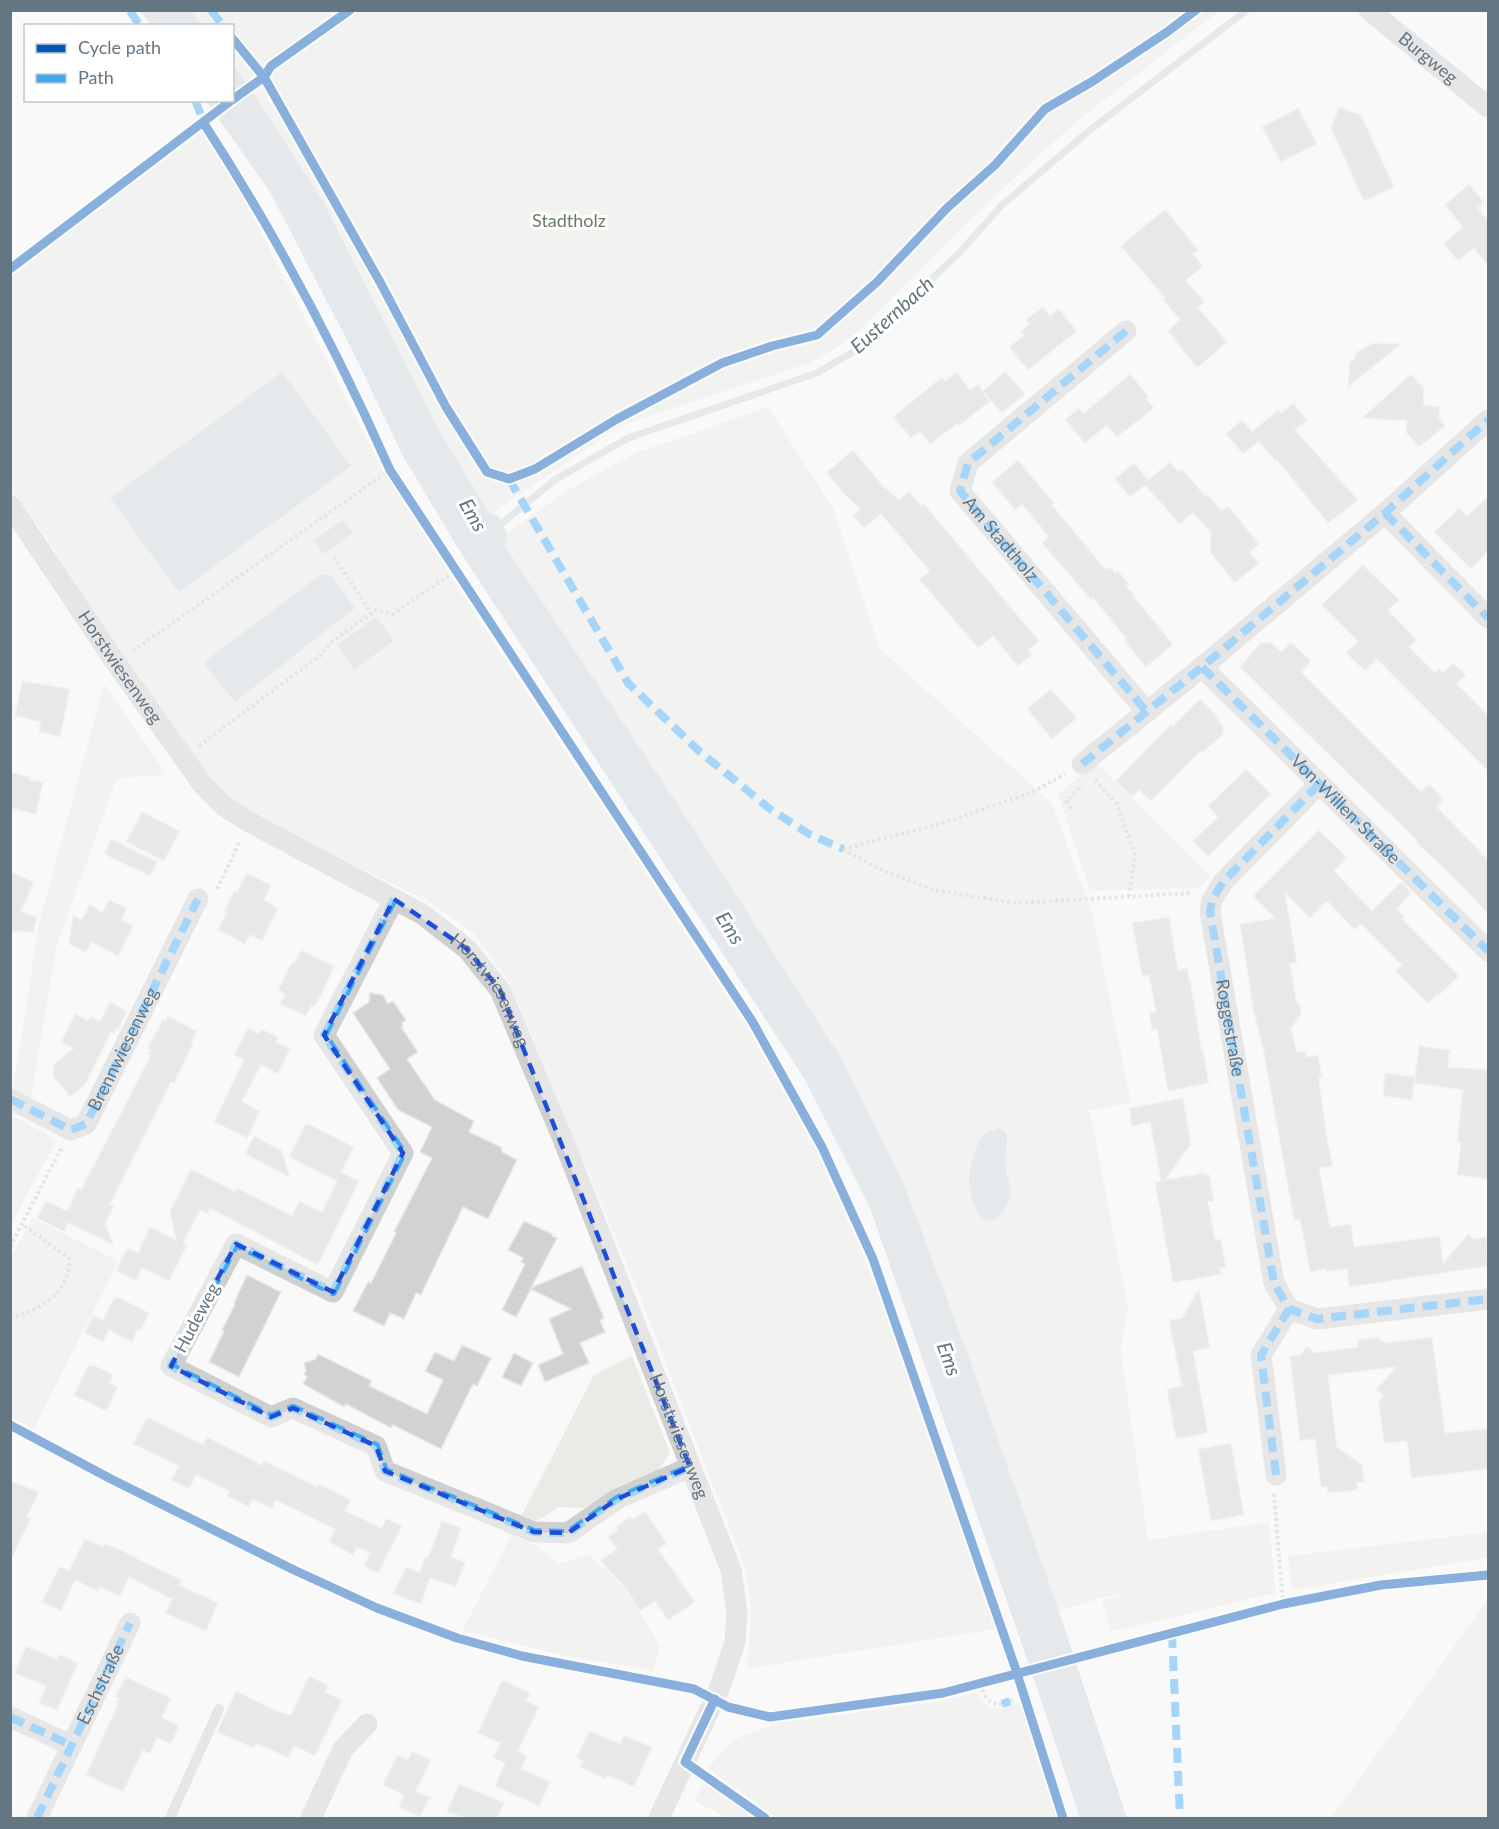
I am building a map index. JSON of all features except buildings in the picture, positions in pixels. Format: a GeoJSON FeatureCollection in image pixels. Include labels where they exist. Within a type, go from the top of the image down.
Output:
{"type":"FeatureCollection","features":[{"type":"Feature","properties":{"kind":"street","name":"Burgweg"},"geometry":{"type":"LineString","coordinates":[[1369,10],[1488,107]]}},
{"type":"Feature","properties":{"kind":"street","name":"Am Stadtholz"},"geometry":{"type":"LineString","coordinates":[[1126,331],[968,463],[960,491],[1148,712]]}},
{"type":"Feature","properties":{"kind":"street"},"geometry":{"type":"LineString","coordinates":[[1086,770],[1148,712],[1385,513],[1488,420]]}},
{"type":"Feature","properties":{"kind":"street","name":"Horstwiesenweg"},"geometry":{"type":"LineString","coordinates":[[10,505],[183,758],[203,785],[224,806],[249,822],[422,914],[467,949],[500,990],[563,1139],[730,1570],[737,1612],[735,1642],[720,1686],[659,1818]]}},
{"type":"Feature","properties":{"kind":"street"},"geometry":{"type":"LineString","coordinates":[[1385,513],[1488,618]]}},
{"type":"Feature","properties":{"kind":"street","name":"Von-Willen-Straße"},"geometry":{"type":"LineString","coordinates":[[1202,667],[1488,951]]}},
{"type":"Feature","properties":{"kind":"street"},"geometry":{"type":"LineString","coordinates":[[1212,900],[1223,882],[1319,784]]}},
{"type":"Feature","properties":{"kind":"street","name":"Hudeweg"},"geometry":{"type":"LineString","coordinates":[[394,898],[324,1035],[403,1153],[333,1292],[236,1244],[171,1366],[271,1417],[293,1408],[366,1441],[376,1446],[385,1471],[534,1532],[568,1533],[617,1499],[690,1467]]}},
{"type":"Feature","properties":{"kind":"street","name":"Brennwiesenweg"},"geometry":{"type":"LineString","coordinates":[[71,1130],[86,1124],[198,899]]}},
{"type":"Feature","properties":{"kind":"street","name":"Roggestraße"},"geometry":{"type":"LineString","coordinates":[[1212,900],[1210,912],[1274,1283],[1290,1309]]}},
{"type":"Feature","properties":{"kind":"street"},"geometry":{"type":"LineString","coordinates":[[10,1099],[71,1130]]}},
{"type":"Feature","properties":{"kind":"street"},"geometry":{"type":"LineString","coordinates":[[1276,1475],[1261,1354],[1290,1309],[1317,1319],[1488,1299]]}},
{"type":"Feature","properties":{"kind":"street","name":"Eschstraße"},"geometry":{"type":"LineString","coordinates":[[37,1818],[130,1623]]}},
{"type":"Feature","properties":{"kind":"street","name":"Eschstraße"},"geometry":{"type":"LineString","coordinates":[[10,1718],[71,1745]]}},
{"type":"Feature","properties":{"kind":"street"},"geometry":{"type":"LineString","coordinates":[[311,1818],[343,1749],[367,1724]]}},
{"type":"Feature","properties":{"kind":"lane"},"geometry":{"type":"LineString","coordinates":[[170,1818],[219,1708]]}},
{"type":"Feature","properties":{"kind":"path"},"geometry":{"type":"LineString","coordinates":[[116,663],[390,470]]}},
{"type":"Feature","properties":{"kind":"path"},"geometry":{"type":"LineString","coordinates":[[334,557],[371,613]]}},
{"type":"Feature","properties":{"kind":"path"},"geometry":{"type":"LineString","coordinates":[[183,758],[321,655],[331,642],[371,613],[376,610],[393,615],[455,571]]}},
{"type":"Feature","properties":{"kind":"path"},"geometry":{"type":"LineString","coordinates":[[1071,808],[1068,801],[1086,770]]}},
{"type":"Feature","properties":{"kind":"path"},"geometry":{"type":"LineString","coordinates":[[1086,770],[1033,792],[940,824],[843,849],[882,870],[934,890],[1016,903],[1193,893],[1212,900]]}},
{"type":"Feature","properties":{"kind":"path"},"geometry":{"type":"LineString","coordinates":[[1086,770],[1117,804],[1135,855],[1129,896]]}},
{"type":"Feature","properties":{"kind":"path"},"geometry":{"type":"LineString","coordinates":[[198,899],[213,896],[249,822]]}},
{"type":"Feature","properties":{"kind":"path"},"geometry":{"type":"LineString","coordinates":[[10,1247],[71,1130]]}},
{"type":"Feature","properties":{"kind":"path"},"geometry":{"type":"LineString","coordinates":[[10,1318],[42,1306],[63,1287],[70,1269],[69,1258],[23,1225]]}},
{"type":"Feature","properties":{"kind":"path"},"geometry":{"type":"LineString","coordinates":[[1277,1520],[1283,1604]]}},
{"type":"Feature","properties":{"kind":"path"},"geometry":{"type":"LineString","coordinates":[[980,1683],[984,1696],[990,1702],[1002,1704]]}},
{"type":"Feature","properties":{"kind":"path"},"geometry":{"type":"LineString","coordinates":[[685,1762],[765,1818]]}},
{"type":"Feature","properties":{"kind":"highlighted area"},"geometry":{"type":"Polygon","coordinates":[[[394,899],[467,949],[500,990],[690,1467],[617,1499],[568,1533],[534,1532],[385,1471],[376,1446],[293,1408],[271,1417],[171,1366],[236,1244],[333,1292],[403,1153],[324,1035],[394,899]]]}},
{"type":"Feature","properties":{"kind":"green space","name":"Stadtholz"},"geometry":{"type":"Polygon","coordinates":[[[191,11],[1219,11],[1077,121],[996,195],[852,338],[812,362],[620,426],[490,515],[437,427],[254,94],[234,66],[234,24],[201,24],[191,11]]]}},
{"type":"Feature","properties":{"kind":"green space"},"geometry":{"type":"Polygon","coordinates":[[[196,132],[202,132],[238,187],[380,465],[479,620],[746,1025],[818,1153],[868,1266],[996,1629],[747,1669],[751,1611],[746,1571],[638,1291],[509,982],[474,934],[430,902],[252,816],[207,777],[11,488],[10,277],[196,132]]]}},
{"type":"Feature","properties":{"kind":"green space"},"geometry":{"type":"Polygon","coordinates":[[[768,407],[833,508],[880,649],[1052,803],[1093,916],[1131,1102],[1090,1111],[1128,1308],[1121,1351],[1148,1540],[1269,1522],[1276,1593],[1111,1632],[1102,1600],[1145,1589],[1098,1599],[1059,1611],[970,1360],[902,1179],[840,1056],[679,806],[505,546],[507,533],[565,492],[635,453],[768,407]]]}},
{"type":"Feature","properties":{"kind":"green space"},"geometry":{"type":"Polygon","coordinates":[[[104,684],[167,775],[117,778],[57,945],[31,1099],[13,1090],[39,923],[104,684]]]}},
{"type":"Feature","properties":{"kind":"green space"},"geometry":{"type":"Polygon","coordinates":[[[1096,762],[1211,877],[1199,888],[1090,891],[1058,795],[1096,762]]]}},
{"type":"Feature","properties":{"kind":"green space"},"geometry":{"type":"Polygon","coordinates":[[[11,1115],[57,1140],[11,1224],[11,1115]]]}},
{"type":"Feature","properties":{"kind":"green space"},"geometry":{"type":"Polygon","coordinates":[[[32,1218],[119,1261],[34,1429],[10,1416],[11,1257],[32,1218]]]}},
{"type":"Feature","properties":{"kind":"green space"},"geometry":{"type":"Polygon","coordinates":[[[632,1356],[670,1453],[657,1472],[616,1487],[585,1508],[559,1507],[537,1521],[522,1515],[594,1375],[632,1356]]]}},
{"type":"Feature","properties":{"kind":"green space"},"geometry":{"type":"Polygon","coordinates":[[[1488,1532],[1488,1558],[1292,1590],[1288,1556],[1488,1532]]]}},
{"type":"Feature","properties":{"kind":"green space"},"geometry":{"type":"Polygon","coordinates":[[[512,1534],[538,1547],[559,1564],[588,1554],[625,1588],[660,1646],[654,1670],[579,1659],[462,1631],[512,1534]]]}},
{"type":"Feature","properties":{"kind":"green space"},"geometry":{"type":"Polygon","coordinates":[[[1488,1599],[1488,1818],[1331,1818],[1488,1599]]]}},
{"type":"Feature","properties":{"kind":"green space"},"geometry":{"type":"Polygon","coordinates":[[[978,1692],[990,1709],[1021,1703],[1056,1818],[777,1818],[708,1768],[733,1740],[778,1723],[943,1701],[978,1692]]]}},
{"type":"Feature","properties":{"kind":"green space"},"geometry":{"type":"Polygon","coordinates":[[[704,1782],[755,1818],[728,1818],[694,1801],[704,1782]]]}},
{"type":"Feature","properties":{"kind":"water"},"geometry":{"type":"Polygon","coordinates":[[[140,11],[191,11],[201,24],[150,24],[140,11]]]}},
{"type":"Feature","properties":{"kind":"water","name":"Ems"},"geometry":{"type":"Polygon","coordinates":[[[234,66],[324,203],[437,427],[490,514],[498,515],[507,533],[505,546],[679,806],[840,1056],[902,1179],[970,1360],[1059,1611],[1127,1818],[1080,1818],[870,1208],[804,1078],[459,550],[404,458],[351,348],[270,192],[207,102],[234,102],[234,66]]]}},
{"type":"Feature","properties":{"kind":"water"},"geometry":{"type":"Polygon","coordinates":[[[282,372],[351,466],[179,592],[110,498],[282,372]]]}},
{"type":"Feature","properties":{"kind":"water"},"geometry":{"type":"Polygon","coordinates":[[[322,574],[331,575],[355,608],[235,702],[205,665],[209,658],[322,574]]]}},
{"type":"Feature","properties":{"kind":"water"},"geometry":{"type":"Polygon","coordinates":[[[998,1128],[1006,1132],[1006,1163],[1011,1195],[1000,1215],[993,1220],[986,1221],[977,1212],[971,1196],[970,1170],[974,1152],[982,1137],[998,1128]]]}},
{"type":"Feature","properties":{"kind":"waterway","name":"Eusternbach"},"geometry":{"type":"LineString","coordinates":[[496,528],[556,479],[628,438],[817,373],[858,349],[959,253],[1001,206],[1090,130],[1247,10]]}},
{"type":"Feature","properties":{"kind":"marked path"},"geometry":{"type":"LineString","coordinates":[[211,10],[222,24]]}},
{"type":"Feature","properties":{"kind":"marked path"},"geometry":{"type":"LineString","coordinates":[[130,11],[139,24]]}},
{"type":"Feature","properties":{"kind":"marked path"},"geometry":{"type":"LineString","coordinates":[[196,102],[205,125]]}},
{"type":"Feature","properties":{"kind":"marked path"},"geometry":{"type":"LineString","coordinates":[[1126,331],[968,463],[960,491],[1147,712]]}},
{"type":"Feature","properties":{"kind":"marked path"},"geometry":{"type":"LineString","coordinates":[[1082,764],[1202,667],[1385,513],[1488,420]]}},
{"type":"Feature","properties":{"kind":"marked path"},"geometry":{"type":"LineString","coordinates":[[509,479],[628,683],[699,751],[770,809],[809,834],[843,849]]}},
{"type":"Feature","properties":{"kind":"marked path"},"geometry":{"type":"LineString","coordinates":[[1385,513],[1488,618]]}},
{"type":"Feature","properties":{"kind":"marked path"},"geometry":{"type":"LineString","coordinates":[[1202,667],[1488,951]]}},
{"type":"Feature","properties":{"kind":"marked path"},"geometry":{"type":"LineString","coordinates":[[1319,784],[1223,882],[1212,900],[1210,912],[1274,1283],[1289,1309],[1317,1319],[1488,1299]]}},
{"type":"Feature","properties":{"kind":"marked path"},"geometry":{"type":"LineString","coordinates":[[10,1099],[71,1130],[86,1124],[198,899]]}},
{"type":"Feature","properties":{"kind":"marked path"},"geometry":{"type":"LineString","coordinates":[[394,899],[324,1035],[403,1153],[333,1292],[236,1244],[171,1366],[271,1417],[293,1408],[376,1446],[385,1471],[534,1532],[568,1533],[617,1499],[690,1467]]}},
{"type":"Feature","properties":{"kind":"marked path"},"geometry":{"type":"LineString","coordinates":[[1276,1475],[1261,1355],[1289,1309]]}},
{"type":"Feature","properties":{"kind":"marked path"},"geometry":{"type":"LineString","coordinates":[[37,1818],[130,1623]]}},
{"type":"Feature","properties":{"kind":"marked path"},"geometry":{"type":"LineString","coordinates":[[1172,1633],[1180,1818]]}},
{"type":"Feature","properties":{"kind":"marked path"},"geometry":{"type":"LineString","coordinates":[[1002,1704],[1010,1701]]}},
{"type":"Feature","properties":{"kind":"marked path"},"geometry":{"type":"LineString","coordinates":[[10,1717],[71,1745]]}},
{"type":"Feature","properties":{"kind":"cycle path"},"geometry":{"type":"LineString","coordinates":[[234,99],[264,77],[271,66],[350,10]]}},
{"type":"Feature","properties":{"kind":"cycle path"},"geometry":{"type":"LineString","coordinates":[[234,40],[264,77],[380,282],[446,407],[487,472],[509,479],[535,469],[617,419],[722,363],[772,346],[817,335],[877,282],[947,208],[995,165],[1045,109],[1093,81],[1196,10]]}},
{"type":"Feature","properties":{"kind":"cycle path"},"geometry":{"type":"LineString","coordinates":[[10,269],[229,102]]}},
{"type":"Feature","properties":{"kind":"cycle path"},"geometry":{"type":"LineString","coordinates":[[203,122],[255,206],[304,293],[349,381],[390,470],[752,1021],[822,1147],[873,1259],[1015,1667],[1063,1818]]}},
{"type":"Feature","properties":{"kind":"cycle path"},"geometry":{"type":"LineString","coordinates":[[10,1425],[109,1478],[294,1570],[377,1608],[457,1638],[522,1656],[694,1689],[728,1707],[770,1717],[943,1693],[1283,1604],[1381,1585],[1488,1575]]}},
{"type":"Feature","properties":{"kind":"cycle path"},"geometry":{"type":"LineString","coordinates":[[715,1699],[685,1762],[765,1818]]}}]}
